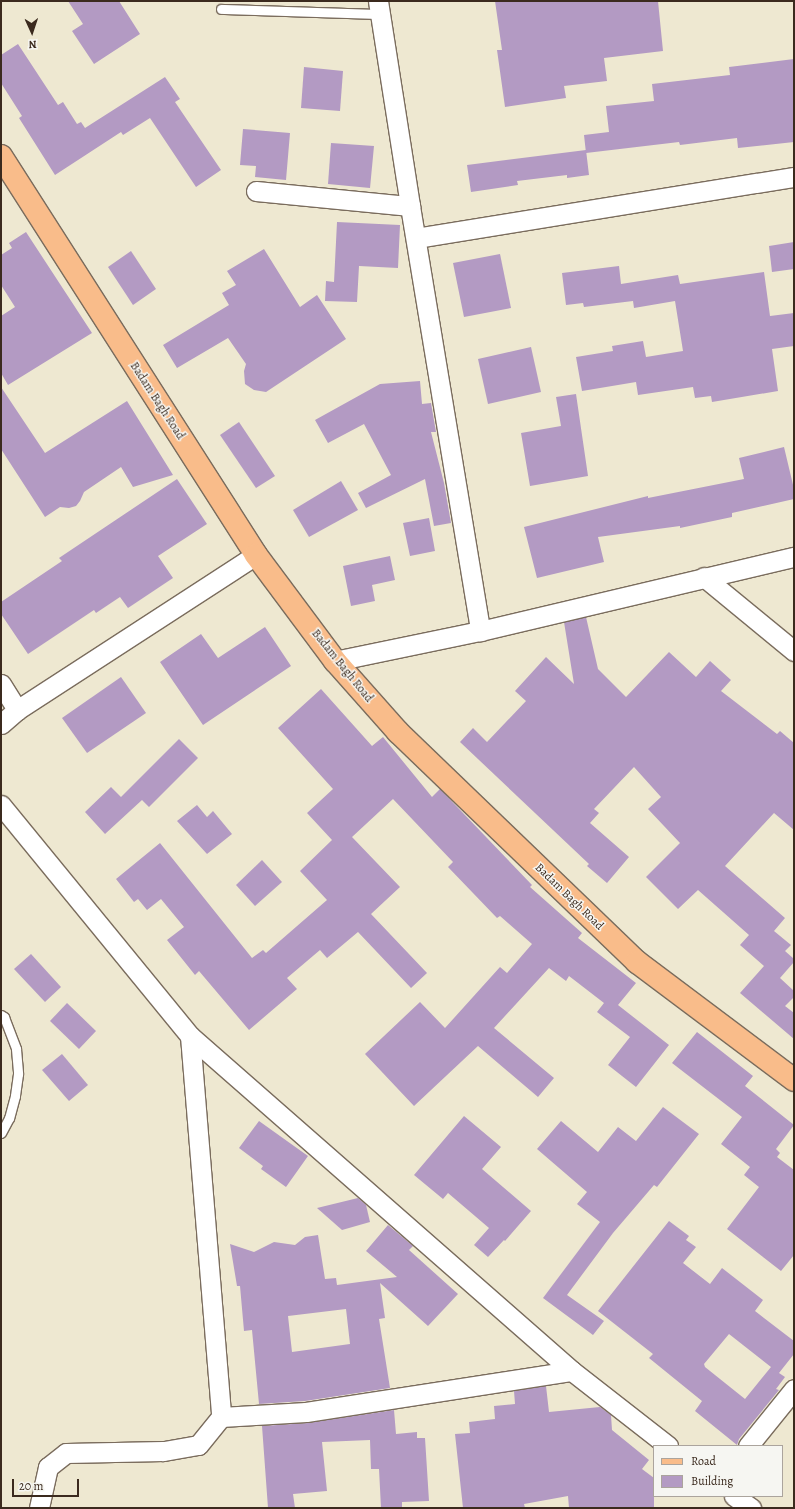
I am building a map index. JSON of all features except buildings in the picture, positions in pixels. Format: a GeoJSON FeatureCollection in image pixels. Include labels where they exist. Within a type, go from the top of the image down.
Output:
{"type":"FeatureCollection","features":[{"type":"Feature","properties":{"kind":"main road","name":"Badam Bagh Road"},"geometry":{"type":"LineString","coordinates":[[1,156],[256,555],[335,661],[398,732],[637,962],[794,1080]]}},
{"type":"Feature","properties":{"kind":"street"},"geometry":{"type":"LineString","coordinates":[[380,8],[410,206],[480,631]]}},
{"type":"Feature","properties":{"kind":"street"},"geometry":{"type":"LineString","coordinates":[[416,238],[794,177]]}},
{"type":"Feature","properties":{"kind":"street"},"geometry":{"type":"LineString","coordinates":[[256,191],[410,206]]}},
{"type":"Feature","properties":{"kind":"street"},"geometry":{"type":"LineString","coordinates":[[1,724],[18,710],[256,555]]}},
{"type":"Feature","properties":{"kind":"street"},"geometry":{"type":"LineString","coordinates":[[335,661],[480,631],[794,557]]}},
{"type":"Feature","properties":{"kind":"street"},"geometry":{"type":"LineString","coordinates":[[704,577],[794,651]]}},
{"type":"Feature","properties":{"kind":"street"},"geometry":{"type":"LineString","coordinates":[[1,684],[18,710]]}},
{"type":"Feature","properties":{"kind":"street"},"geometry":{"type":"LineString","coordinates":[[1,805],[190,1036],[572,1371],[667,1445]]}},
{"type":"Feature","properties":{"kind":"street"},"geometry":{"type":"LineString","coordinates":[[39,1508],[48,1467],[66,1453],[163,1451],[198,1445],[222,1416],[190,1036]]}},
{"type":"Feature","properties":{"kind":"street"},"geometry":{"type":"LineString","coordinates":[[222,1416],[306,1412],[572,1371]]}},
{"type":"Feature","properties":{"kind":"street"},"geometry":{"type":"LineString","coordinates":[[749,1445],[794,1389]]}},
{"type":"Feature","properties":{"kind":"street"},"geometry":{"type":"LineString","coordinates":[[735,1497],[751,1508]]}},
{"type":"Feature","properties":{"kind":"lane"},"geometry":{"type":"LineString","coordinates":[[221,9],[380,8]]}},
{"type":"Feature","properties":{"kind":"lane"},"geometry":{"type":"LineString","coordinates":[[1,1015],[4,1017],[16,1049],[18,1074],[15,1096],[8,1118],[1,1133]]}}]}
